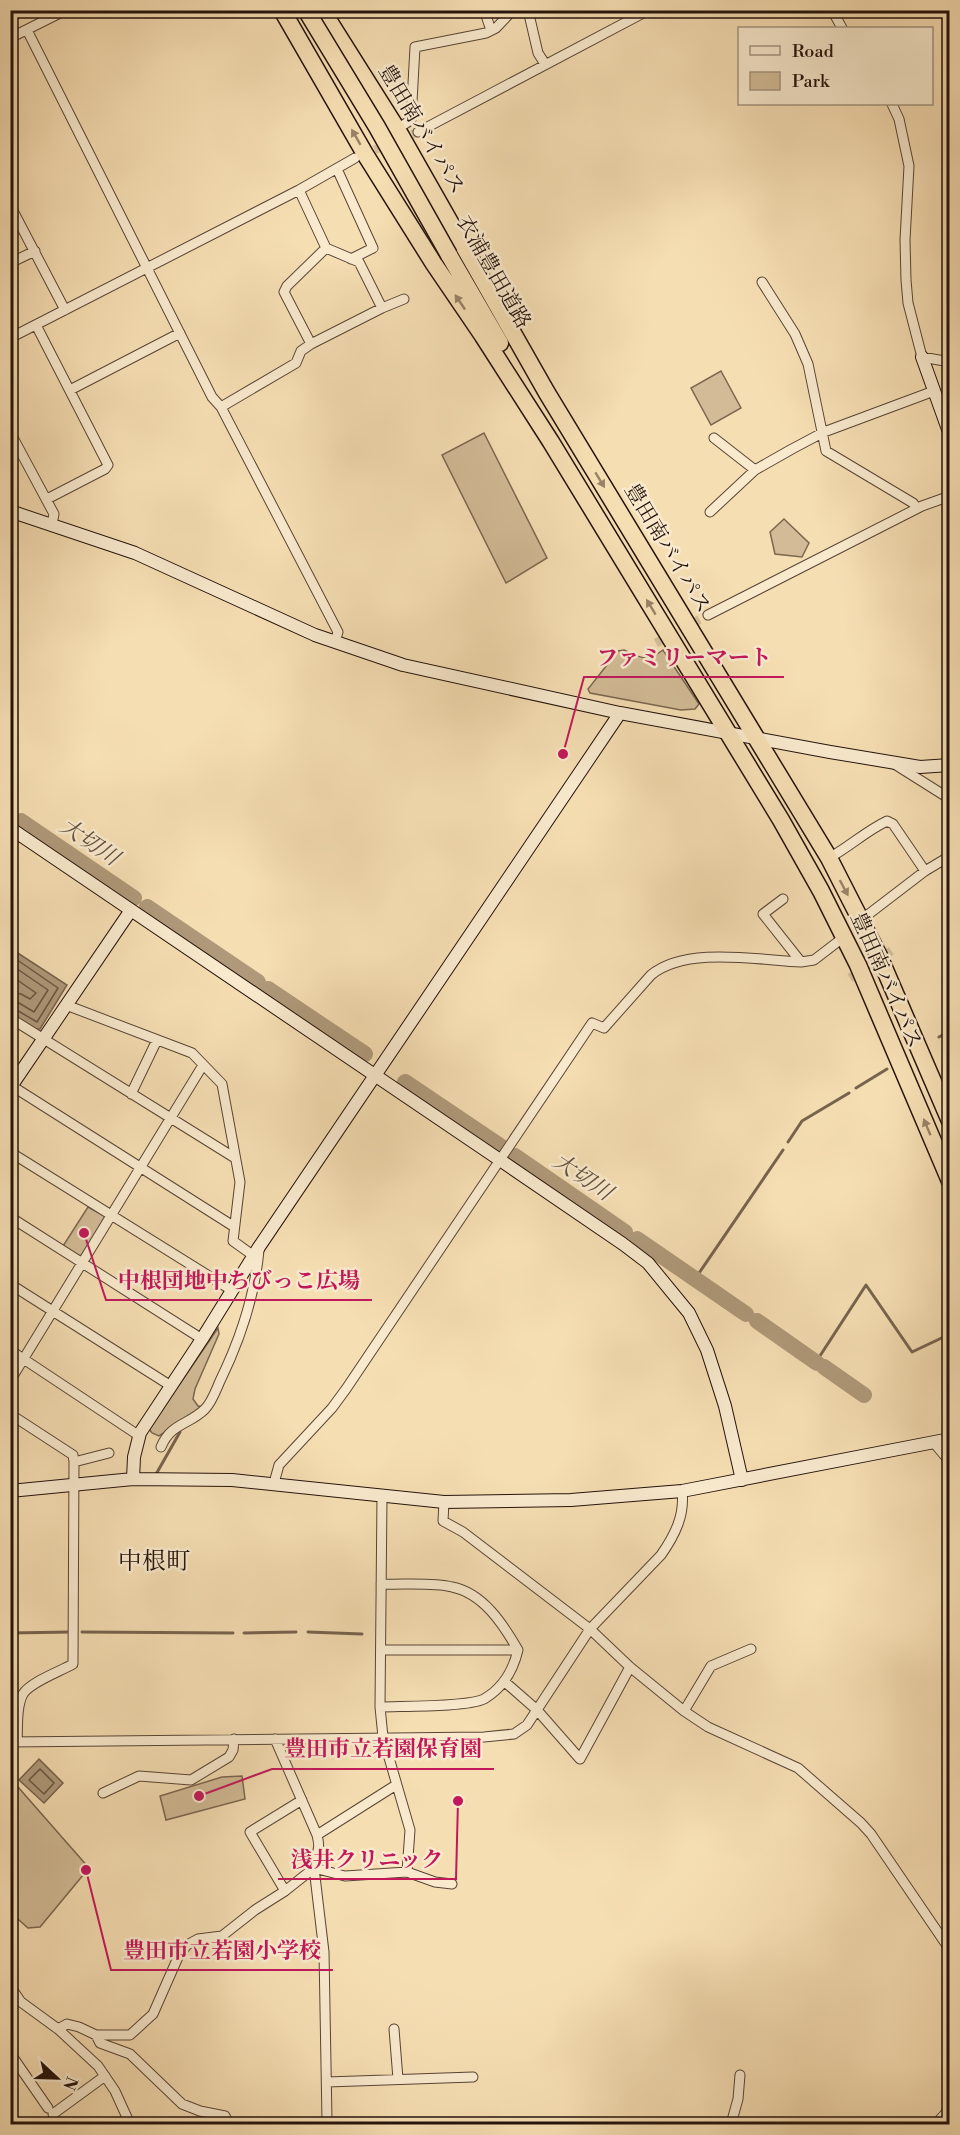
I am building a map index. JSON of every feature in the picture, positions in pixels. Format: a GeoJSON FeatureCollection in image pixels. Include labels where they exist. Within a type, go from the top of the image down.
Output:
{"type":"FeatureCollection","features":[{"type":"Feature","properties":{"kind":"highway","name":"豊田南バイパス"},"geometry":{"type":"LineString","coordinates":[[282,10],[365,154],[552,442],[722,731],[781,820],[844,937],[950,1181]]}},
{"type":"Feature","properties":{"kind":"highway","name":"衣浦豊田道路"},"geometry":{"type":"LineString","coordinates":[[306,10],[553,416],[588,459]]}},
{"type":"Feature","properties":{"kind":"highway","name":"衣浦豊田道路"},"geometry":{"type":"LineString","coordinates":[[312,10],[382,124],[528,392],[552,442]]}},
{"type":"Feature","properties":{"kind":"highway","name":"豊田南バイパス"},"geometry":{"type":"LineString","coordinates":[[322,10],[397,129],[547,393],[763,742],[829,858],[904,1012],[950,1121]]}},
{"type":"Feature","properties":{"kind":"highway"},"geometry":{"type":"LineString","coordinates":[[662,582],[682,638],[725,710],[728,722],[722,731]]}},
{"type":"Feature","properties":{"kind":"highway"},"geometry":{"type":"LineString","coordinates":[[763,742],[760,754],[762,765],[804,836],[821,891]]}},
{"type":"Feature","properties":{"kind":"street"},"geometry":{"type":"LineString","coordinates":[[10,38],[66,10]]}},
{"type":"Feature","properties":{"kind":"street"},"geometry":{"type":"LineString","coordinates":[[484,10],[491,30]]}},
{"type":"Feature","properties":{"kind":"street"},"geometry":{"type":"LineString","coordinates":[[397,129],[411,120],[415,47],[491,30],[496,28],[513,10]]}},
{"type":"Feature","properties":{"kind":"street"},"geometry":{"type":"LineString","coordinates":[[528,10],[538,53],[545,64]]}},
{"type":"Feature","properties":{"kind":"street"},"geometry":{"type":"LineString","coordinates":[[418,132],[649,10]]}},
{"type":"Feature","properties":{"kind":"street"},"geometry":{"type":"LineString","coordinates":[[832,10],[841,27]]}},
{"type":"Feature","properties":{"kind":"street"},"geometry":{"type":"LineString","coordinates":[[27,30],[212,397],[220,407],[338,632],[335,642]]}},
{"type":"Feature","properties":{"kind":"street"},"geometry":{"type":"LineString","coordinates":[[892,105],[899,119],[909,165],[905,240],[908,303],[922,357],[950,435]]}},
{"type":"Feature","properties":{"kind":"street"},"geometry":{"type":"LineString","coordinates":[[10,338],[148,269],[337,170],[355,158]]}},
{"type":"Feature","properties":{"kind":"street"},"geometry":{"type":"LineString","coordinates":[[337,170],[373,248],[351,259]]}},
{"type":"Feature","properties":{"kind":"street"},"geometry":{"type":"LineString","coordinates":[[299,190],[326,248],[359,262],[382,308]]}},
{"type":"Feature","properties":{"kind":"street"},"geometry":{"type":"LineString","coordinates":[[10,205],[65,310]]}},
{"type":"Feature","properties":{"kind":"street"},"geometry":{"type":"LineString","coordinates":[[311,344],[284,292],[287,286],[326,248]]}},
{"type":"Feature","properties":{"kind":"street"},"geometry":{"type":"LineString","coordinates":[[10,263],[35,251]]}},
{"type":"Feature","properties":{"kind":"street"},"geometry":{"type":"LineString","coordinates":[[762,282],[795,334],[808,364],[826,451],[913,503],[917,508]]}},
{"type":"Feature","properties":{"kind":"street"},"geometry":{"type":"LineString","coordinates":[[220,407],[296,363],[302,351],[311,344],[404,299]]}},
{"type":"Feature","properties":{"kind":"street"},"geometry":{"type":"LineString","coordinates":[[36,325],[108,465],[105,469],[47,499]]}},
{"type":"Feature","properties":{"kind":"street"},"geometry":{"type":"LineString","coordinates":[[70,390],[180,333]]}},
{"type":"Feature","properties":{"kind":"street"},"geometry":{"type":"LineString","coordinates":[[922,357],[950,362]]}},
{"type":"Feature","properties":{"kind":"street"},"geometry":{"type":"LineString","coordinates":[[710,512],[754,470],[821,434],[934,391]]}},
{"type":"Feature","properties":{"kind":"street"},"geometry":{"type":"LineString","coordinates":[[10,432],[54,514],[52,524]]}},
{"type":"Feature","properties":{"kind":"street"},"geometry":{"type":"LineString","coordinates":[[714,438],[754,470]]}},
{"type":"Feature","properties":{"kind":"street"},"geometry":{"type":"LineString","coordinates":[[708,615],[917,508],[950,496]]}},
{"type":"Feature","properties":{"kind":"street"},"geometry":{"type":"LineString","coordinates":[[10,511],[135,553],[315,635],[403,665],[620,713],[722,731],[763,742],[894,763],[920,766],[950,765]]}},
{"type":"Feature","properties":{"kind":"street"},"geometry":{"type":"LineString","coordinates":[[133,1479],[134,1457],[140,1433],[256,1252],[620,713]]}},
{"type":"Feature","properties":{"kind":"street"},"geometry":{"type":"LineString","coordinates":[[894,763],[950,799]]}},
{"type":"Feature","properties":{"kind":"street"},"geometry":{"type":"LineString","coordinates":[[829,858],[849,847],[871,829],[887,821],[893,824],[926,871]]}},
{"type":"Feature","properties":{"kind":"street"},"geometry":{"type":"LineString","coordinates":[[10,828],[648,1263],[688,1313],[717,1378],[742,1480]]}},
{"type":"Feature","properties":{"kind":"street"},"geometry":{"type":"LineString","coordinates":[[861,920],[926,871],[950,856]]}},
{"type":"Feature","properties":{"kind":"street"},"geometry":{"type":"LineString","coordinates":[[783,899],[764,914],[801,962]]}},
{"type":"Feature","properties":{"kind":"street"},"geometry":{"type":"LineString","coordinates":[[131,910],[11,1087],[233,1226]]}},
{"type":"Feature","properties":{"kind":"street"},"geometry":{"type":"LineString","coordinates":[[274,1483],[279,1464],[332,1408],[346,1389],[592,1023],[604,1028],[659,968],[672,963],[709,957],[801,962],[814,960],[844,937]]}},
{"type":"Feature","properties":{"kind":"street"},"geometry":{"type":"LineString","coordinates":[[66,1005],[192,1053],[222,1084],[240,1182],[232,1241],[256,1252]]}},
{"type":"Feature","properties":{"kind":"street"},"geometry":{"type":"LineString","coordinates":[[12,1022],[235,1158]]}},
{"type":"Feature","properties":{"kind":"street"},"geometry":{"type":"LineString","coordinates":[[131,1095],[157,1040]]}},
{"type":"Feature","properties":{"kind":"street"},"geometry":{"type":"LineString","coordinates":[[10,1381],[203,1065]]}},
{"type":"Feature","properties":{"kind":"street"},"geometry":{"type":"LineString","coordinates":[[10,1152],[233,1291]]}},
{"type":"Feature","properties":{"kind":"street"},"geometry":{"type":"LineString","coordinates":[[10,1217],[202,1339]]}},
{"type":"Feature","properties":{"kind":"street"},"geometry":{"type":"LineString","coordinates":[[160,1447],[166,1436],[204,1409],[212,1399],[245,1318],[256,1276],[256,1252]]}},
{"type":"Feature","properties":{"kind":"street"},"geometry":{"type":"LineString","coordinates":[[10,1284],[171,1386]]}},
{"type":"Feature","properties":{"kind":"street"},"geometry":{"type":"LineString","coordinates":[[10,1350],[135,1433],[140,1433]]}},
{"type":"Feature","properties":{"kind":"street"},"geometry":{"type":"LineString","coordinates":[[10,1414],[73,1455],[74,1462],[73,1664],[24,1692],[14,1742],[484,1737],[514,1734],[527,1725],[590,1629],[661,1555],[670,1541],[684,1508],[682,1491]]}},
{"type":"Feature","properties":{"kind":"street"},"geometry":{"type":"LineString","coordinates":[[10,1491],[133,1479],[232,1480],[444,1502],[571,1500],[682,1491],[935,1444],[950,1439]]}},
{"type":"Feature","properties":{"kind":"street"},"geometry":{"type":"LineString","coordinates":[[935,1444],[950,1462]]}},
{"type":"Feature","properties":{"kind":"street"},"geometry":{"type":"LineString","coordinates":[[74,1462],[109,1453]]}},
{"type":"Feature","properties":{"kind":"street"},"geometry":{"type":"LineString","coordinates":[[382,1496],[380,1707],[383,1737],[410,1830],[408,1872]]}},
{"type":"Feature","properties":{"kind":"street"},"geometry":{"type":"LineString","coordinates":[[444,1502],[443,1521],[463,1532],[590,1629],[630,1667],[684,1711],[708,1727],[798,1768],[861,1823],[950,1950]]}},
{"type":"Feature","properties":{"kind":"street"},"geometry":{"type":"LineString","coordinates":[[380,1707],[449,1705],[482,1700],[505,1682],[518,1650],[486,1605],[466,1591],[451,1586],[381,1584]]}},
{"type":"Feature","properties":{"kind":"street"},"geometry":{"type":"LineString","coordinates":[[684,1711],[711,1666],[751,1649]]}},
{"type":"Feature","properties":{"kind":"street"},"geometry":{"type":"LineString","coordinates":[[381,1650],[518,1650]]}},
{"type":"Feature","properties":{"kind":"street"},"geometry":{"type":"LineString","coordinates":[[505,1682],[537,1710],[580,1759],[630,1667]]}},
{"type":"Feature","properties":{"kind":"street"},"geometry":{"type":"LineString","coordinates":[[103,1793],[139,1776],[192,1780],[229,1757],[233,1750],[234,1739]]}},
{"type":"Feature","properties":{"kind":"street"},"geometry":{"type":"LineString","coordinates":[[275,1739],[317,1835],[320,1848],[314,1861],[314,1868],[324,1952],[329,2123],[316,2124]]}},
{"type":"Feature","properties":{"kind":"street"},"geometry":{"type":"LineString","coordinates":[[317,1835],[396,1785]]}},
{"type":"Feature","properties":{"kind":"street"},"geometry":{"type":"LineString","coordinates":[[285,1891],[250,1832],[302,1800]]}},
{"type":"Feature","properties":{"kind":"street"},"geometry":{"type":"LineString","coordinates":[[314,1868],[345,1876],[408,1872],[435,1882],[452,1884]]}},
{"type":"Feature","properties":{"kind":"street"},"geometry":{"type":"LineString","coordinates":[[58,2029],[67,2024],[79,2027],[96,2036],[130,2035],[153,2014],[179,1955],[187,1945],[198,1939],[222,1936],[314,1868]]}},
{"type":"Feature","properties":{"kind":"street"},"geometry":{"type":"LineString","coordinates":[[10,1986],[13,2002],[58,2029],[81,2048],[115,2091],[130,2124]]}},
{"type":"Feature","properties":{"kind":"street"},"geometry":{"type":"LineString","coordinates":[[394,2030],[398,2079]]}},
{"type":"Feature","properties":{"kind":"street"},"geometry":{"type":"LineString","coordinates":[[96,2036],[100,2043],[130,2054],[182,2104],[200,2111],[225,2116],[229,2124]]}},
{"type":"Feature","properties":{"kind":"street"},"geometry":{"type":"LineString","coordinates":[[10,2054],[51,2111],[105,2076]]}},
{"type":"Feature","properties":{"kind":"street"},"geometry":{"type":"LineString","coordinates":[[731,2124],[738,2099],[740,2075]]}},
{"type":"Feature","properties":{"kind":"street"},"geometry":{"type":"LineString","coordinates":[[327,2082],[473,2077]]}},
{"type":"Feature","properties":{"kind":"street"},"geometry":{"type":"LineString","coordinates":[[936,2124],[950,2108]]}},
{"type":"Feature","properties":{"kind":"green space"},"geometry":{"type":"Polygon","coordinates":[[[721,371],[741,408],[711,425],[691,388],[721,371]]]}},
{"type":"Feature","properties":{"kind":"green space"},"geometry":{"type":"Polygon","coordinates":[[[484,433],[547,558],[506,583],[442,455],[484,433]]]}},
{"type":"Feature","properties":{"kind":"green space"},"geometry":{"type":"Polygon","coordinates":[[[784,519],[809,543],[802,557],[775,554],[770,532],[784,519]]]}},
{"type":"Feature","properties":{"kind":"green space"},"geometry":{"type":"Polygon","coordinates":[[[624,650],[648,658],[663,650],[699,704],[695,709],[681,710],[590,693],[588,689],[618,651],[624,650]]]}},
{"type":"Feature","properties":{"kind":"green space"},"geometry":{"type":"Polygon","coordinates":[[[88,1207],[105,1216],[105,1220],[82,1255],[79,1256],[63,1246],[88,1207]]]}},
{"type":"Feature","properties":{"kind":"green space"},"geometry":{"type":"Polygon","coordinates":[[[218,1328],[219,1334],[195,1389],[193,1399],[198,1406],[204,1407],[159,1436],[152,1433],[149,1429],[218,1328]]]}},
{"type":"Feature","properties":{"kind":"green space"},"geometry":{"type":"Polygon","coordinates":[[[242,1776],[245,1799],[166,1820],[160,1796],[222,1777],[242,1776]]]}},
{"type":"Feature","properties":{"kind":"green space"},"geometry":{"type":"Polygon","coordinates":[[[11,1779],[89,1868],[40,1927],[28,1928],[11,1913],[11,1779]]]}},
{"type":"Feature","properties":{"kind":"water"},"geometry":{"type":"Polygon","coordinates":[[[10,948],[67,985],[40,1029],[33,1029],[11,1013],[10,948]]]}},
{"type":"Feature","properties":{"kind":"water"},"geometry":{"type":"Polygon","coordinates":[[[39,1759],[63,1783],[44,1803],[19,1780],[39,1759]]]}},
{"type":"Feature","properties":{"kind":"waterway","name":"大切川"},"geometry":{"type":"LineString","coordinates":[[21,821],[134,898]]}},
{"type":"Feature","properties":{"kind":"waterway","name":"大切川"},"geometry":{"type":"LineString","coordinates":[[147,907],[258,982]]}},
{"type":"Feature","properties":{"kind":"waterway","name":"大切川"},"geometry":{"type":"LineString","coordinates":[[268,989],[365,1054]]}},
{"type":"Feature","properties":{"kind":"waterway"},"geometry":{"type":"LineString","coordinates":[[939,1037],[950,1031]]}},
{"type":"Feature","properties":{"kind":"waterway"},"geometry":{"type":"LineString","coordinates":[[856,1088],[887,1069]]}},
{"type":"Feature","properties":{"kind":"waterway","name":"大切川"},"geometry":{"type":"LineString","coordinates":[[405,1082],[503,1148]]}},
{"type":"Feature","properties":{"kind":"waterway"},"geometry":{"type":"LineString","coordinates":[[788,1142],[802,1121],[849,1093]]}},
{"type":"Feature","properties":{"kind":"waterway"},"geometry":{"type":"LineString","coordinates":[[695,1279],[783,1150]]}},
{"type":"Feature","properties":{"kind":"waterway","name":"大切川"},"geometry":{"type":"LineString","coordinates":[[515,1156],[625,1232]]}},
{"type":"Feature","properties":{"kind":"waterway","name":"大切川"},"geometry":{"type":"LineString","coordinates":[[637,1239],[746,1314]]}},
{"type":"Feature","properties":{"kind":"waterway"},"geometry":{"type":"LineString","coordinates":[[816,1362],[866,1285],[912,1352],[950,1334]]}},
{"type":"Feature","properties":{"kind":"waterway","name":"大切川"},"geometry":{"type":"LineString","coordinates":[[757,1321],[817,1363]]}},
{"type":"Feature","properties":{"kind":"waterway","name":"大切川"},"geometry":{"type":"LineString","coordinates":[[824,1367],[864,1395]]}},
{"type":"Feature","properties":{"kind":"waterway"},"geometry":{"type":"LineString","coordinates":[[155,1476],[180,1432]]}},
{"type":"Feature","properties":{"kind":"waterway"},"geometry":{"type":"LineString","coordinates":[[10,1633],[70,1632]]}},
{"type":"Feature","properties":{"kind":"waterway"},"geometry":{"type":"LineString","coordinates":[[82,1632],[233,1633]]}},
{"type":"Feature","properties":{"kind":"waterway"},"geometry":{"type":"LineString","coordinates":[[244,1633],[296,1632]]}},
{"type":"Feature","properties":{"kind":"waterway"},"geometry":{"type":"LineString","coordinates":[[308,1632],[362,1634]]}},
{"type":"Feature","properties":{"kind":"tunnel"},"geometry":{"type":"LineString","coordinates":[[362,155],[418,132]]}},
{"type":"Feature","properties":{"kind":"tunnel"},"geometry":{"type":"LineString","coordinates":[[656,643],[708,615]]}},
{"type":"Feature","properties":{"kind":"tunnel"},"geometry":{"type":"LineString","coordinates":[[850,978],[894,949]]}},
{"type":"Feature","properties":{"kind":"place","name":"ファミリーマート"},"geometry":{"type":"Point","coordinates":[563,754]}},
{"type":"Feature","properties":{"kind":"place","name":"中根団地中ちびっこ広場"},"geometry":{"type":"Point","coordinates":[84,1233]}},
{"type":"Feature","properties":{"kind":"place","name":"豊田市立若園保育園"},"geometry":{"type":"Point","coordinates":[199,1796]}},
{"type":"Feature","properties":{"kind":"place","name":"浅井クリニック"},"geometry":{"type":"Point","coordinates":[458,1801]}},
{"type":"Feature","properties":{"kind":"place","name":"豊田市立若園小学校"},"geometry":{"type":"Point","coordinates":[86,1870]}},
{"type":"Feature","properties":{"kind":"district","name":"中根町"},"geometry":{"type":"Point","coordinates":[154,1561]}}]}
